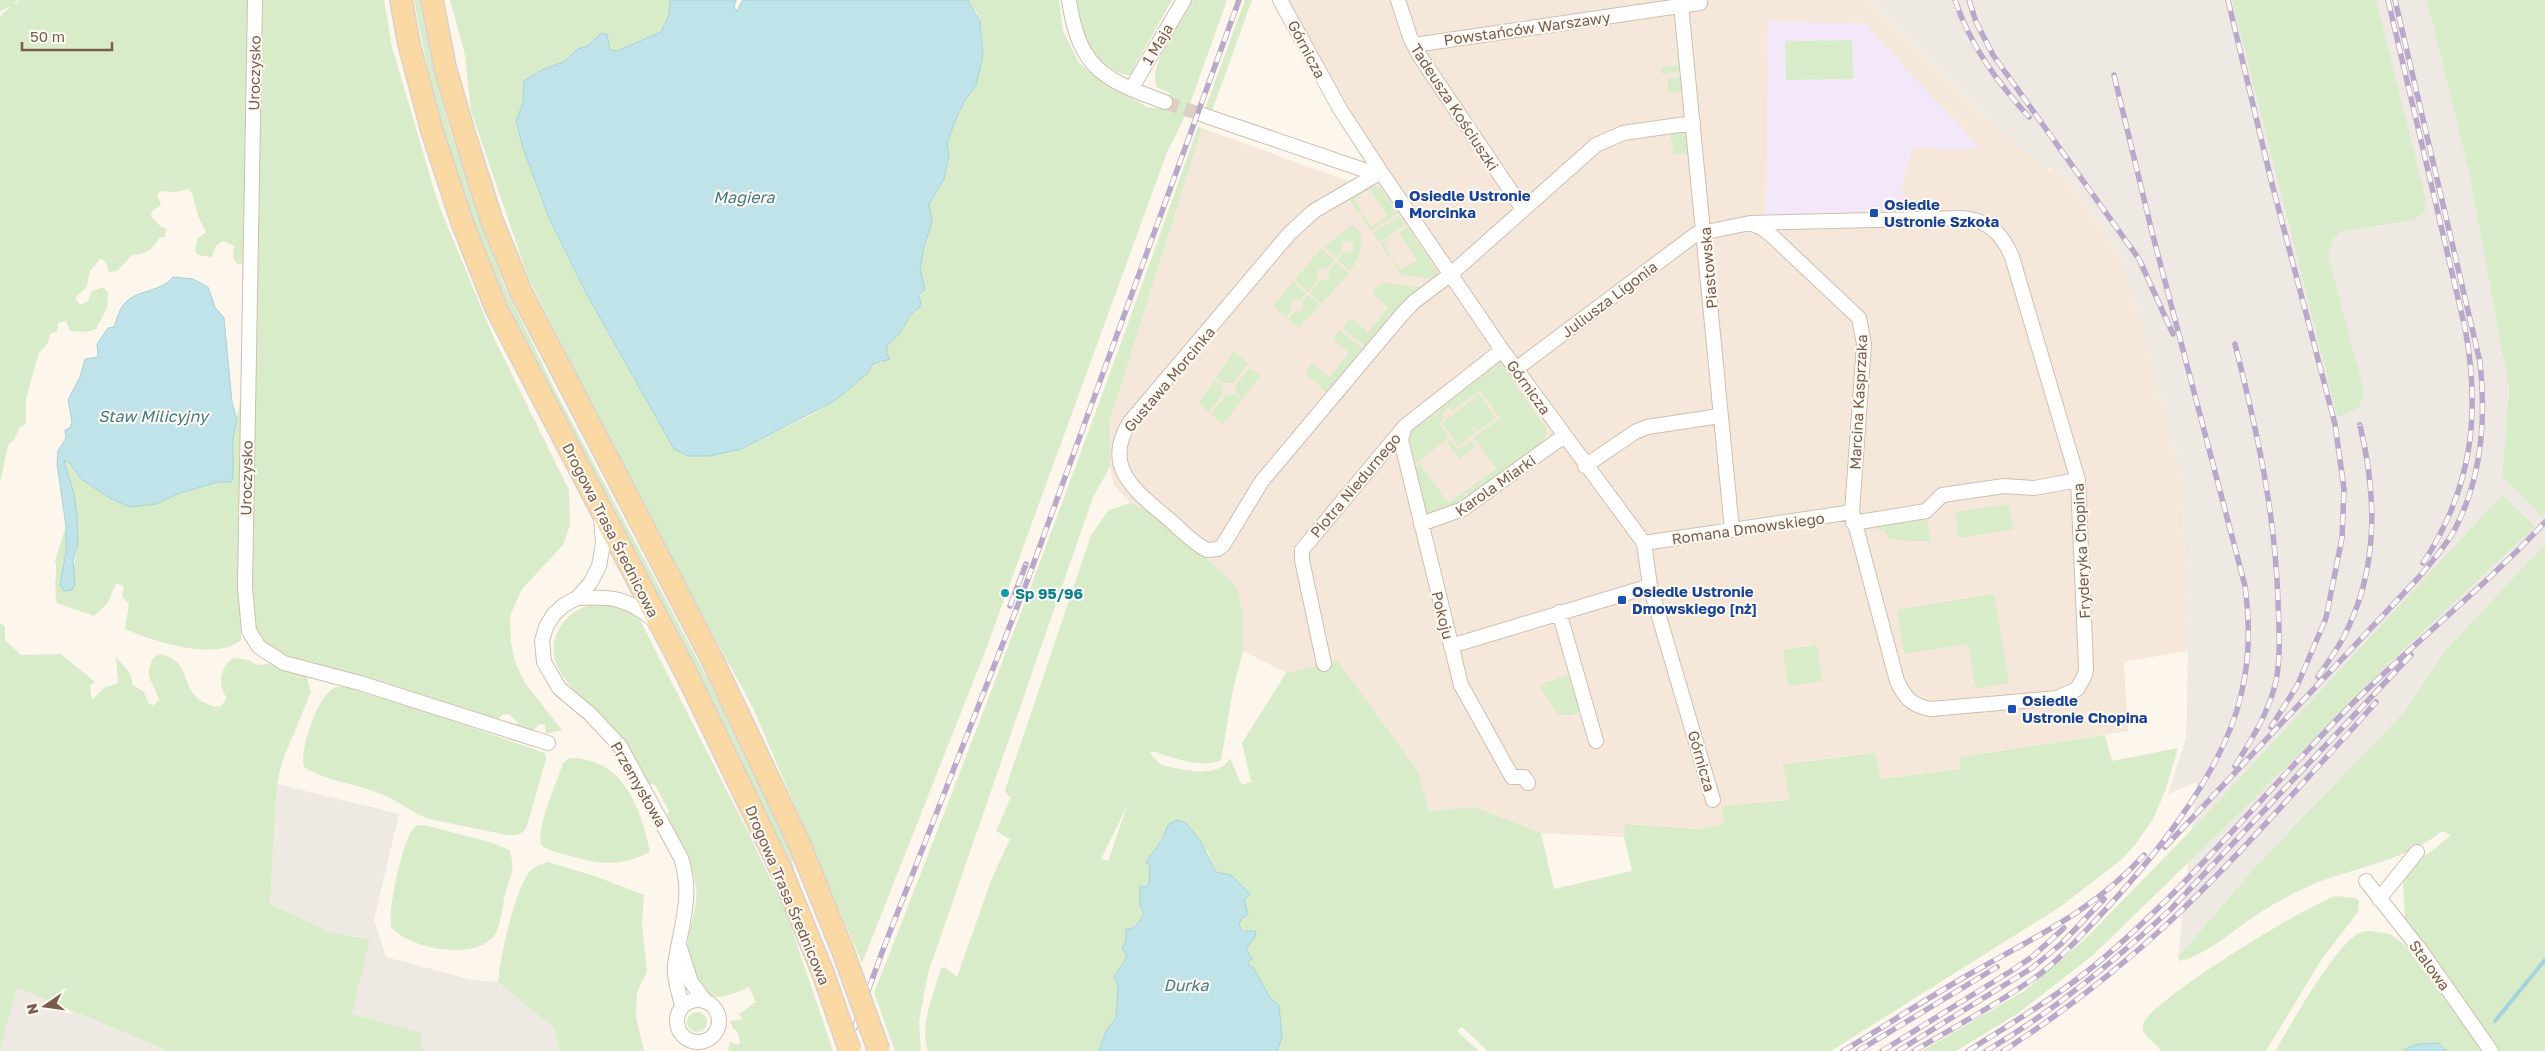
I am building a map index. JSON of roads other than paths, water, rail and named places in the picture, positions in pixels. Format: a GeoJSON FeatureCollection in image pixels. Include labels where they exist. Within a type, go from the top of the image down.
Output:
{"type":"FeatureCollection","features":[{"type":"Feature","properties":{"kind":"main road","name":"Drogowa Trasa Średnicowa"},"geometry":{"type":"LineString","coordinates":[[401,0],[409,44],[432,131],[462,222],[496,308],[662,628],[780,870],[823,973],[850,1051]]}},
{"type":"Feature","properties":{"kind":"main road","name":"Drogowa Trasa Średnicowa"},"geometry":{"type":"LineString","coordinates":[[432,0],[445,67],[465,136],[491,218],[521,292],[713,661],[799,843],[844,954],[879,1051]]}},
{"type":"Feature","properties":{"kind":"street","name":"Uroczysko"},"geometry":{"type":"LineString","coordinates":[[255,0],[245,587],[249,631],[259,647],[284,663],[360,683],[548,743]]}},
{"type":"Feature","properties":{"kind":"street"},"geometry":{"type":"LineString","coordinates":[[1069,0],[1075,32],[1085,53],[1106,77],[1165,102]]}},
{"type":"Feature","properties":{"kind":"street","name":"1 Maja"},"geometry":{"type":"LineString","coordinates":[[1131,89],[1184,0]]}},
{"type":"Feature","properties":{"kind":"street","name":"Górnicza"},"geometry":{"type":"LineString","coordinates":[[1280,0],[1340,109],[1381,172],[1502,350],[1585,466],[1644,543],[1650,586],[1713,800]]}},
{"type":"Feature","properties":{"kind":"street","name":"Tadeusza Kościuszki"},"geometry":{"type":"LineString","coordinates":[[1398,0],[1414,45],[1448,100],[1523,209]]}},
{"type":"Feature","properties":{"kind":"street","name":"Powstańców Warszawy"},"geometry":{"type":"LineString","coordinates":[[1414,45],[1700,3]]}},
{"type":"Feature","properties":{"kind":"street","name":"Piastowska"},"geometry":{"type":"LineString","coordinates":[[1681,5],[1694,123],[1732,530]]}},
{"type":"Feature","properties":{"kind":"street"},"geometry":{"type":"LineString","coordinates":[[1203,115],[1370,172],[1381,172]]}},
{"type":"Feature","properties":{"kind":"street","name":"Gustawa Morcinka"},"geometry":{"type":"LineString","coordinates":[[1381,172],[1314,211],[1289,234],[1212,328],[1141,409],[1121,439],[1120,457],[1127,480],[1202,548],[1207,550],[1218,549],[1262,481],[1415,300],[1451,274],[1589,150],[1602,141],[1623,133],[1694,123]]}},
{"type":"Feature","properties":{"kind":"street","name":"Fryderyka Chopina"},"geometry":{"type":"LineString","coordinates":[[1704,231],[1750,223],[1962,218],[1981,221],[1992,227],[2007,244],[2078,480],[2086,667],[2085,675],[2077,689],[2057,698],[1931,709],[1911,703],[1897,681],[1852,518]]}},
{"type":"Feature","properties":{"kind":"street","name":"Marcina Kasprzaka"},"geometry":{"type":"LineString","coordinates":[[1750,223],[1762,228],[1859,318],[1864,344],[1852,518]]}},
{"type":"Feature","properties":{"kind":"street","name":"Juliusza Ligonia"},"geometry":{"type":"LineString","coordinates":[[1516,369],[1696,234],[1704,231]]}},
{"type":"Feature","properties":{"kind":"street","name":"Piotra Niedurnego"},"geometry":{"type":"LineString","coordinates":[[1324,664],[1302,560],[1302,550],[1405,426],[1502,350]]}},
{"type":"Feature","properties":{"kind":"street"},"geometry":{"type":"LineString","coordinates":[[1585,466],[1635,432],[1647,427],[1720,416]]}},
{"type":"Feature","properties":{"kind":"street","name":"Pokoju"},"geometry":{"type":"LineString","coordinates":[[1405,426],[1401,440],[1457,673],[1466,697],[1512,777],[1524,777],[1528,783]]}},
{"type":"Feature","properties":{"kind":"street","name":"Karola Miarki"},"geometry":{"type":"LineString","coordinates":[[1421,524],[1463,509],[1564,436]]}},
{"type":"Feature","properties":{"kind":"street","name":"Romana Dmowskiego"},"geometry":{"type":"LineString","coordinates":[[1644,543],[1732,530],[1926,511],[1942,495],[2004,486],[2034,488],[2078,480]]}},
{"type":"Feature","properties":{"kind":"street","name":"Przemysłowa"},"geometry":{"type":"LineString","coordinates":[[600,510],[603,544],[600,566],[591,582],[577,598],[559,610],[546,627],[542,641],[544,662],[559,688],[590,714],[620,746],[681,858],[686,872],[688,896],[675,970],[682,1007]]}},
{"type":"Feature","properties":{"kind":"street"},"geometry":{"type":"LineString","coordinates":[[1451,646],[1650,586]]}},
{"type":"Feature","properties":{"kind":"street"},"geometry":{"type":"LineString","coordinates":[[577,598],[598,597],[637,606],[662,628]]}},
{"type":"Feature","properties":{"kind":"street"},"geometry":{"type":"LineString","coordinates":[[1559,612],[1596,741]]}},
{"type":"Feature","properties":{"kind":"street"},"geometry":{"type":"LineString","coordinates":[[2379,899],[2416,852]]}},
{"type":"Feature","properties":{"kind":"street","name":"Stalowa"},"geometry":{"type":"LineString","coordinates":[[2366,881],[2421,950],[2491,1051]]}},
{"type":"Feature","properties":{"kind":"street","name":"Przemysłowa"},"geometry":{"type":"LineString","coordinates":[[679,948],[691,982],[705,1001]]}},
{"type":"Feature","properties":{"kind":"street"},"geometry":{"type":"LineString","coordinates":[[681,1035],[703,1046],[716,1032],[719,1020],[715,1009],[705,1001],[692,1000],[682,1007],[676,1020],[681,1035],[681,1051]]}},
{"type":"Feature","properties":{"kind":"water","name":"Magiera"},"geometry":{"type":"Polygon","coordinates":[[[670,0],[736,0],[734,7],[737,11],[742,1],[747,0],[968,0],[980,21],[983,55],[976,86],[965,100],[947,144],[949,155],[944,179],[929,204],[932,222],[924,246],[920,269],[925,289],[919,296],[921,303],[899,334],[887,346],[887,354],[890,359],[873,364],[868,373],[833,402],[741,449],[709,456],[688,456],[674,449],[585,291],[549,218],[523,148],[516,121],[523,103],[524,81],[542,70],[563,62],[578,49],[588,46],[600,34],[607,34],[610,50],[617,51],[661,32],[669,15],[670,0]]]}},
{"type":"Feature","properties":{"kind":"water","name":"Staw Milicyjny"},"geometry":{"type":"Polygon","coordinates":[[[173,277],[193,279],[208,287],[215,307],[224,318],[232,402],[237,420],[233,437],[233,477],[231,482],[218,482],[177,494],[156,504],[130,507],[110,498],[81,479],[69,462],[64,461],[74,494],[78,544],[73,561],[75,584],[72,590],[64,591],[60,585],[66,552],[66,526],[57,464],[58,451],[66,438],[65,430],[70,428],[72,422],[68,400],[80,377],[85,359],[98,357],[97,344],[108,328],[114,327],[124,304],[135,296],[169,282],[173,277]]]}},
{"type":"Feature","properties":{"kind":"water","name":"Durka"},"geometry":{"type":"Polygon","coordinates":[[[1177,820],[1186,823],[1201,842],[1216,872],[1231,875],[1250,894],[1244,900],[1248,914],[1241,919],[1239,926],[1244,931],[1256,931],[1255,937],[1246,949],[1252,959],[1248,962],[1249,966],[1253,967],[1270,998],[1279,1005],[1282,1037],[1277,1051],[1099,1051],[1106,1031],[1116,1018],[1118,986],[1114,977],[1127,957],[1122,948],[1126,941],[1126,930],[1135,927],[1144,914],[1140,905],[1140,886],[1147,887],[1149,882],[1150,866],[1146,862],[1162,840],[1168,825],[1177,820]]]}},
{"type":"Feature","properties":{"kind":"water"},"geometry":{"type":"Polygon","coordinates":[[[2438,1043],[2447,1051],[2404,1051],[2415,1045],[2438,1043]]]}},
{"type":"Feature","properties":{"kind":"waterway"},"geometry":{"type":"LineString","coordinates":[[2495,1021],[2545,960]]}},
{"type":"Feature","properties":{"kind":"tunnel"},"geometry":{"type":"LineString","coordinates":[[1165,102],[1203,115]]}},
{"type":"Feature","properties":{"kind":"railway"},"geometry":{"type":"LineString","coordinates":[[846,1051],[884,947],[1025,587],[1239,0]]}},
{"type":"Feature","properties":{"kind":"railway"},"geometry":{"type":"LineString","coordinates":[[1955,0],[1961,17],[1977,48],[1995,76],[2029,117]]}},
{"type":"Feature","properties":{"kind":"railway"},"geometry":{"type":"LineString","coordinates":[[1969,0],[1976,22],[1993,55],[2139,259],[2173,334]]}},
{"type":"Feature","properties":{"kind":"railway"},"geometry":{"type":"LineString","coordinates":[[2228,0],[2271,180],[2335,424],[2344,489],[2342,538],[2326,618],[2297,686],[2271,727]]}},
{"type":"Feature","properties":{"kind":"railway"},"geometry":{"type":"LineString","coordinates":[[2388,0],[2465,328],[2472,391],[2472,421],[2462,479],[2440,535],[2423,563]]}},
{"type":"Feature","properties":{"kind":"railway"},"geometry":{"type":"LineString","coordinates":[[2165,847],[2420,576],[2452,534],[2465,508],[2472,487],[2477,467],[2482,425],[2480,362],[2395,0]]}},
{"type":"Feature","properties":{"kind":"railway"},"geometry":{"type":"LineString","coordinates":[[1914,1051],[1994,1005],[2040,974],[2068,949],[2115,899],[2160,846],[2201,786],[2218,756],[2232,725],[2244,681],[2248,641],[2245,586],[2152,232],[2114,75]]}},
{"type":"Feature","properties":{"kind":"railway"},"geometry":{"type":"LineString","coordinates":[[2235,344],[2251,408],[2269,503],[2276,568],[2279,661],[2276,681],[2269,704],[2254,735],[2235,766]]}},
{"type":"Feature","properties":{"kind":"railway"},"geometry":{"type":"LineString","coordinates":[[2318,677],[2340,643],[2355,612],[2369,560],[2372,506],[2370,479],[2360,425]]}},
{"type":"Feature","properties":{"kind":"railway"},"geometry":{"type":"LineString","coordinates":[[1968,1051],[2060,992],[2124,940],[2223,842],[2350,706],[2498,570],[2545,522]]}},
{"type":"Feature","properties":{"kind":"railway"},"geometry":{"type":"LineString","coordinates":[[1010,606],[1026,564]]}},
{"type":"Feature","properties":{"kind":"railway"},"geometry":{"type":"LineString","coordinates":[[1986,1051],[2011,1036],[2082,985],[2171,909],[2411,655]]}},
{"type":"Feature","properties":{"kind":"railway"},"geometry":{"type":"LineString","coordinates":[[2003,1051],[2087,992],[2127,960],[2190,903],[2238,854],[2376,702]]}},
{"type":"Feature","properties":{"kind":"railway"},"geometry":{"type":"LineString","coordinates":[[1843,1051],[1952,984],[2038,936],[2083,908],[2125,875],[2144,855]]}},
{"type":"Feature","properties":{"kind":"railway"},"geometry":{"type":"LineString","coordinates":[[1898,1051],[2032,968],[2061,944],[2104,899]]}},
{"type":"Feature","properties":{"kind":"railway"},"geometry":{"type":"LineString","coordinates":[[1882,1051],[2032,957],[2064,928]]}},
{"type":"Feature","properties":{"kind":"railway"},"geometry":{"type":"LineString","coordinates":[[1858,1051],[1997,967]]}},
{"type":"Feature","properties":{"kind":"place","name":"Osiedle Ustronie Morcinka"},"geometry":{"type":"Point","coordinates":[1399,204]}},
{"type":"Feature","properties":{"kind":"place","name":"Osiedle Ustronie Szkoła"},"geometry":{"type":"Point","coordinates":[1874,213]}},
{"type":"Feature","properties":{"kind":"place","name":"Sp 95/96"},"geometry":{"type":"Point","coordinates":[1005,593]}},
{"type":"Feature","properties":{"kind":"place","name":"Osiedle Ustronie Dmowskiego [nż]"},"geometry":{"type":"Point","coordinates":[1622,600]}},
{"type":"Feature","properties":{"kind":"place","name":"Osiedle Ustronie Chopina"},"geometry":{"type":"Point","coordinates":[2012,709]}}]}
